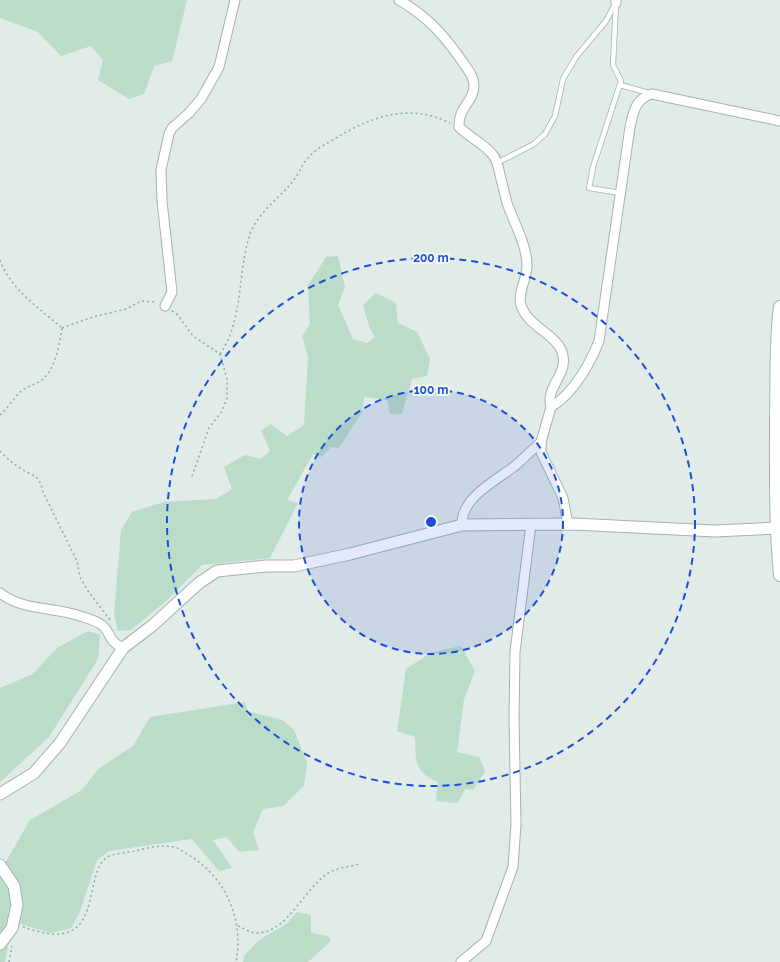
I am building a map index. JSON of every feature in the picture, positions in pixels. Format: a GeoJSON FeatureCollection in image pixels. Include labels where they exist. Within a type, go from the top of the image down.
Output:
{"type":"FeatureCollection","features":[{"type":"Feature","properties":{"kind":"main road"},"geometry":{"type":"LineString","coordinates":[[780,307],[777,338],[778,528],[780,575]]}},
{"type":"Feature","properties":{"kind":"street"},"geometry":{"type":"LineString","coordinates":[[165,306],[172,292],[162,201],[162,170],[169,134],[172,128],[189,114],[201,99],[219,66],[235,0]]}},
{"type":"Feature","properties":{"kind":"street"},"geometry":{"type":"LineString","coordinates":[[399,0],[413,8],[444,35],[472,76],[474,85],[473,94],[458,116],[459,127],[467,136],[492,154],[498,163],[508,204],[517,226],[527,263],[527,278],[522,290],[520,304],[531,321],[559,345],[563,355],[561,372],[552,389],[550,402],[551,407],[540,442],[541,452],[563,498],[568,524]]}},
{"type":"Feature","properties":{"kind":"street"},"geometry":{"type":"LineString","coordinates":[[551,407],[558,403],[585,371],[592,359],[599,341],[620,193],[634,115],[640,100],[643,97],[652,94],[780,121]]}},
{"type":"Feature","properties":{"kind":"street"},"geometry":{"type":"LineString","coordinates":[[462,525],[462,515],[470,502],[486,487],[526,456],[540,442]]}},
{"type":"Feature","properties":{"kind":"street"},"geometry":{"type":"LineString","coordinates":[[462,962],[486,941],[513,867],[516,824],[514,720],[515,652],[531,524]]}},
{"type":"Feature","properties":{"kind":"street"},"geometry":{"type":"LineString","coordinates":[[0,794],[34,773],[60,743],[123,648],[153,625],[199,583],[218,571],[266,566],[294,566],[350,554],[462,525],[568,524],[715,531],[778,528]]}},
{"type":"Feature","properties":{"kind":"street"},"geometry":{"type":"LineString","coordinates":[[0,593],[6,598],[34,607],[80,615],[103,626],[113,643],[123,648]]}},
{"type":"Feature","properties":{"kind":"street"},"geometry":{"type":"LineString","coordinates":[[0,865],[14,886],[17,905],[12,928],[0,944]]}},
{"type":"Feature","properties":{"kind":"lane"},"geometry":{"type":"LineString","coordinates":[[616,1],[613,65],[621,78],[620,85],[593,167],[589,188],[620,193]]}},
{"type":"Feature","properties":{"kind":"lane"},"geometry":{"type":"LineString","coordinates":[[498,163],[534,144],[546,134],[555,116],[562,79],[576,57],[606,21],[616,1]]}},
{"type":"Feature","properties":{"kind":"lane"},"geometry":{"type":"LineString","coordinates":[[620,85],[652,94]]}},
{"type":"Feature","properties":{"kind":"path"},"geometry":{"type":"LineString","coordinates":[[220,354],[228,343],[237,315],[242,265],[251,233],[259,218],[294,180],[303,163],[314,152],[342,135],[375,118],[401,113],[408,112],[438,117],[459,127]]}},
{"type":"Feature","properties":{"kind":"path"},"geometry":{"type":"LineString","coordinates":[[0,260],[4,272],[19,291],[62,328]]}},
{"type":"Feature","properties":{"kind":"path"},"geometry":{"type":"LineString","coordinates":[[62,328],[93,316],[126,309],[141,301],[155,300],[177,314],[193,336],[220,354],[227,379],[227,398],[222,411],[209,428],[191,479]]}},
{"type":"Feature","properties":{"kind":"path"},"geometry":{"type":"LineString","coordinates":[[0,415],[20,392],[47,375],[56,357],[62,328]]}},
{"type":"Feature","properties":{"kind":"path"},"geometry":{"type":"LineString","coordinates":[[0,451],[20,469],[34,474],[41,483],[43,492],[78,561],[80,576],[88,591],[111,620],[112,625]]}},
{"type":"Feature","properties":{"kind":"path"},"geometry":{"type":"LineString","coordinates":[[13,923],[44,934],[63,934],[77,927],[87,912],[100,864],[106,857],[163,845],[176,847],[198,861],[220,884],[232,906],[238,926],[238,950],[236,962]]}},
{"type":"Feature","properties":{"kind":"path"},"geometry":{"type":"LineString","coordinates":[[238,926],[255,933],[265,931],[283,923],[314,884],[328,873],[359,864]]}},
{"type":"Feature","properties":{"kind":"green space"},"geometry":{"type":"Polygon","coordinates":[[[0,0],[187,0],[172,61],[154,66],[144,94],[129,99],[98,80],[103,60],[91,46],[61,56],[38,32],[0,18],[0,0]]]}},
{"type":"Feature","properties":{"kind":"green space"},"geometry":{"type":"Polygon","coordinates":[[[338,256],[345,286],[338,305],[353,339],[367,343],[375,337],[369,326],[363,305],[376,293],[396,303],[398,323],[417,332],[430,359],[427,376],[412,379],[402,414],[390,414],[387,400],[364,397],[362,412],[339,448],[331,447],[322,457],[313,454],[287,500],[298,503],[270,558],[202,565],[165,602],[131,630],[118,631],[114,615],[121,530],[132,512],[164,502],[216,499],[232,489],[224,467],[245,455],[261,459],[270,451],[261,430],[271,424],[287,436],[304,425],[308,357],[302,336],[310,325],[308,285],[326,257],[338,256]]]}},
{"type":"Feature","properties":{"kind":"green space"},"geometry":{"type":"Polygon","coordinates":[[[88,631],[100,635],[98,659],[49,737],[0,782],[0,688],[33,674],[57,648],[88,631]]]}},
{"type":"Feature","properties":{"kind":"green space"},"geometry":{"type":"Polygon","coordinates":[[[461,646],[475,671],[464,699],[457,752],[479,757],[485,771],[473,790],[465,789],[458,803],[436,801],[438,782],[424,774],[420,769],[416,758],[415,737],[397,731],[406,669],[432,652],[461,646]]]}},
{"type":"Feature","properties":{"kind":"green space"},"geometry":{"type":"Polygon","coordinates":[[[245,702],[247,711],[282,720],[294,730],[307,762],[304,786],[283,806],[263,809],[253,832],[259,850],[239,852],[227,837],[213,840],[232,868],[219,871],[192,839],[109,851],[97,860],[79,914],[71,928],[51,933],[7,920],[2,935],[8,947],[5,962],[0,962],[0,872],[30,820],[82,790],[98,769],[133,746],[150,717],[245,702]]]}},
{"type":"Feature","properties":{"kind":"green space"},"geometry":{"type":"Polygon","coordinates":[[[297,912],[311,915],[311,933],[328,936],[331,941],[308,962],[243,962],[244,956],[259,940],[288,923],[297,912]]]}}]}
